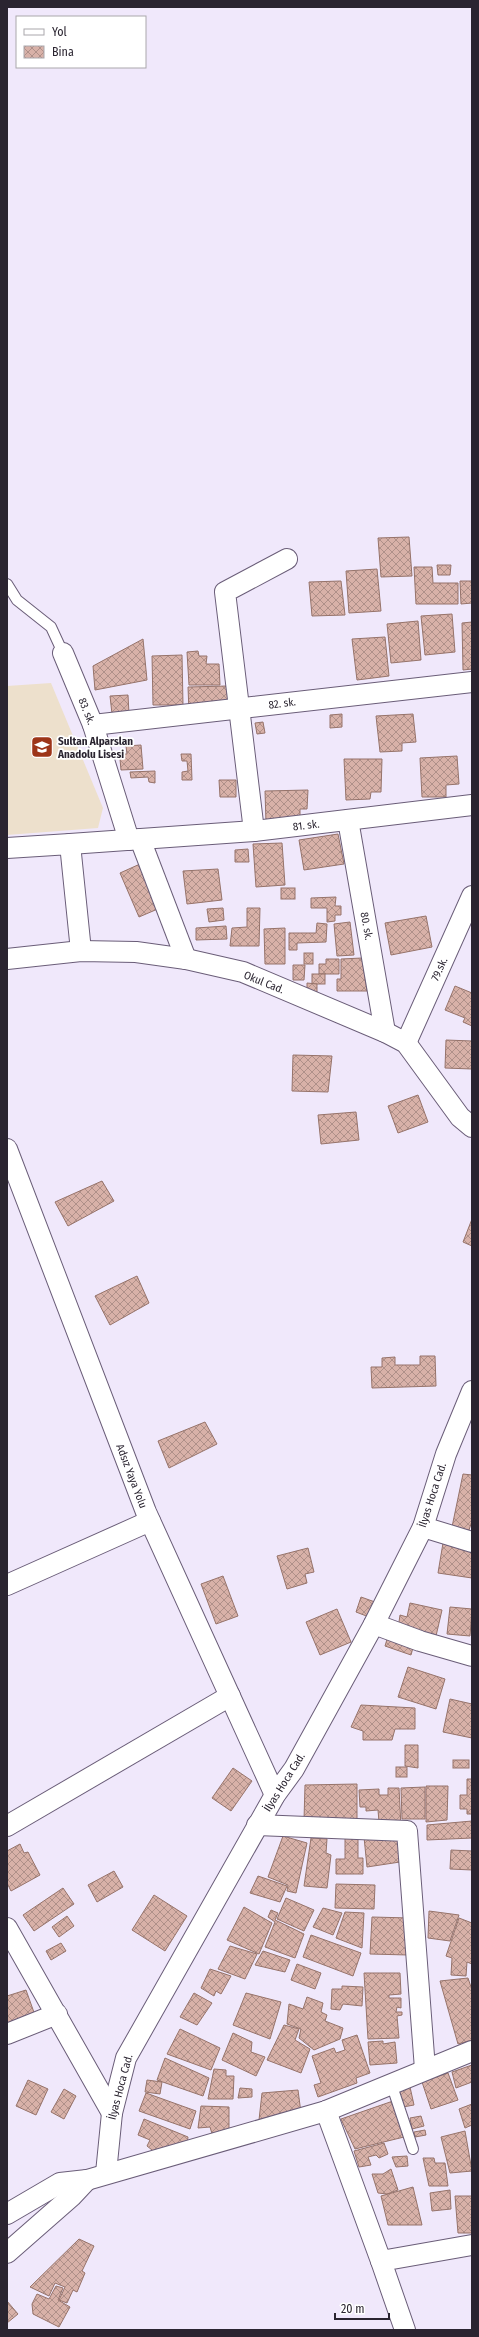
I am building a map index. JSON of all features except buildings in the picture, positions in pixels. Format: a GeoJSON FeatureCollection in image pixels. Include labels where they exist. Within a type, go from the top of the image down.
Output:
{"type":"FeatureCollection","features":[{"type":"Feature","properties":{"kind":"street"},"geometry":{"type":"LineString","coordinates":[[254,831],[225,592],[287,559]]}},
{"type":"Feature","properties":{"kind":"street","name":"83. sk."},"geometry":{"type":"LineString","coordinates":[[63,653],[93,725],[134,839],[186,959]]}},
{"type":"Feature","properties":{"kind":"street","name":"82. sk."},"geometry":{"type":"LineString","coordinates":[[93,725],[472,682]]}},
{"type":"Feature","properties":{"kind":"street","name":"81. sk."},"geometry":{"type":"LineString","coordinates":[[7,848],[254,831],[472,805]]}},
{"type":"Feature","properties":{"kind":"street","name":"80. sk."},"geometry":{"type":"LineString","coordinates":[[348,820],[385,1032]]}},
{"type":"Feature","properties":{"kind":"street"},"geometry":{"type":"LineString","coordinates":[[70,844],[81,951]]}},
{"type":"Feature","properties":{"kind":"street","name":"79.sk."},"geometry":{"type":"LineString","coordinates":[[406,1043],[472,896]]}},
{"type":"Feature","properties":{"kind":"street","name":"Okul Cad."},"geometry":{"type":"LineString","coordinates":[[7,959],[81,951],[136,952],[186,959],[243,972],[385,1032],[406,1043],[460,1117],[472,1127]]}},
{"type":"Feature","properties":{"kind":"street","name":"Adsız Yaya Yolu"},"geometry":{"type":"LineString","coordinates":[[7,1149],[150,1520],[275,1795]]}},
{"type":"Feature","properties":{"kind":"street","name":"İlyas Hoca Cad."},"geometry":{"type":"LineString","coordinates":[[106,2173],[112,2113],[126,2058],[275,1795],[294,1769],[374,1624],[423,1527],[446,1454],[472,1391]]}},
{"type":"Feature","properties":{"kind":"street"},"geometry":{"type":"LineString","coordinates":[[7,1585],[150,1520]]}},
{"type":"Feature","properties":{"kind":"street"},"geometry":{"type":"LineString","coordinates":[[423,1527],[472,1542]]}},
{"type":"Feature","properties":{"kind":"street"},"geometry":{"type":"LineString","coordinates":[[374,1624],[420,1642],[472,1656]]}},
{"type":"Feature","properties":{"kind":"street"},"geometry":{"type":"LineString","coordinates":[[7,1826],[230,1696]]}},
{"type":"Feature","properties":{"kind":"street"},"geometry":{"type":"LineString","coordinates":[[257,1826],[406,1830],[425,2069]]}},
{"type":"Feature","properties":{"kind":"street"},"geometry":{"type":"LineString","coordinates":[[7,1928],[112,2113]]}},
{"type":"Feature","properties":{"kind":"street"},"geometry":{"type":"LineString","coordinates":[[7,2034],[57,2014]]}},
{"type":"Feature","properties":{"kind":"street"},"geometry":{"type":"LineString","coordinates":[[7,2214],[60,2183],[87,2180],[106,2173],[326,2111],[425,2069],[472,2051]]}},
{"type":"Feature","properties":{"kind":"street"},"geometry":{"type":"LineString","coordinates":[[326,2111],[405,2330]]}},
{"type":"Feature","properties":{"kind":"street"},"geometry":{"type":"LineString","coordinates":[[7,2253],[72,2196],[87,2180]]}},
{"type":"Feature","properties":{"kind":"street"},"geometry":{"type":"LineString","coordinates":[[381,2261],[472,2245]]}},
{"type":"Feature","properties":{"kind":"lane"},"geometry":{"type":"LineString","coordinates":[[7,584],[17,600],[51,627],[63,653]]}},
{"type":"Feature","properties":{"kind":"lane"},"geometry":{"type":"LineString","coordinates":[[391,2084],[413,2149]]}},
{"type":"Feature","properties":{"kind":"shaded area","name":"Sultan Alparslan Anadolu Lisesi"},"geometry":{"type":"Polygon","coordinates":[[[51,683],[103,808],[98,828],[7,835],[7,686],[51,683]]]}},
{"type":"Feature","properties":{"kind":"place","name":"Sultan Alparslan Anadolu Lisesi"},"geometry":{"type":"Point","coordinates":[42,747]}}]}
